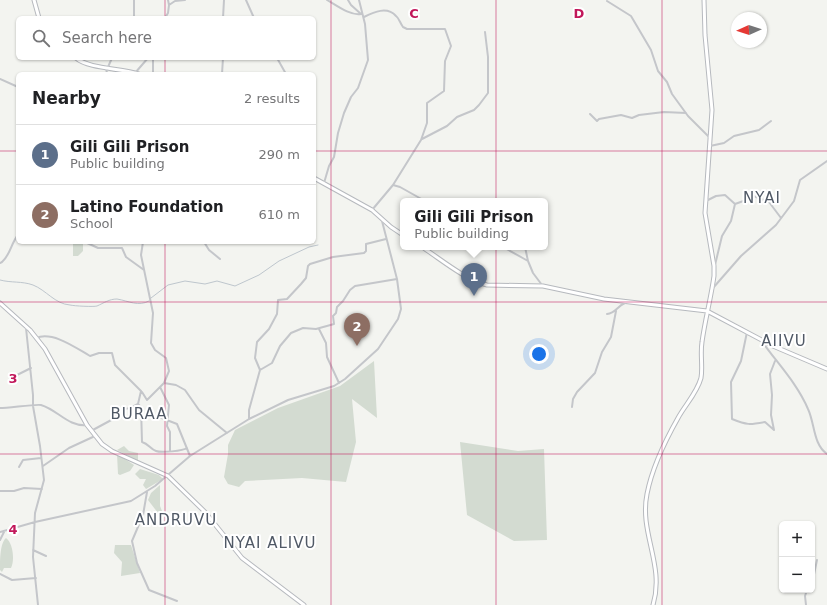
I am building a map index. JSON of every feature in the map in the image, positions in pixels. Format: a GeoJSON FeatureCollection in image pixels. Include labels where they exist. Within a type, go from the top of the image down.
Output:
{"type":"FeatureCollection","features":[{"type":"Feature","properties":{"kind":"street"},"geometry":{"type":"LineString","coordinates":[[34,0],[38,16]]}},
{"type":"Feature","properties":{"kind":"street"},"geometry":{"type":"LineString","coordinates":[[134,0],[134,16]]}},
{"type":"Feature","properties":{"kind":"street"},"geometry":{"type":"LineString","coordinates":[[166,16],[168,13],[168,0]]}},
{"type":"Feature","properties":{"kind":"street"},"geometry":{"type":"LineString","coordinates":[[169,5],[175,1],[185,0]]}},
{"type":"Feature","properties":{"kind":"street"},"geometry":{"type":"LineString","coordinates":[[223,16],[224,0]]}},
{"type":"Feature","properties":{"kind":"street"},"geometry":{"type":"LineString","coordinates":[[246,0],[253,16]]}},
{"type":"Feature","properties":{"kind":"street"},"geometry":{"type":"LineString","coordinates":[[327,0],[346,11],[362,15],[378,10],[392,12],[398,17],[403,27],[407,29],[445,29],[451,48],[445,61],[444,89],[427,103],[427,123],[422,140],[393,185],[372,210]]}},
{"type":"Feature","properties":{"kind":"street"},"geometry":{"type":"LineString","coordinates":[[348,0],[362,15]]}},
{"type":"Feature","properties":{"kind":"street"},"geometry":{"type":"LineString","coordinates":[[324,183],[329,166],[334,156],[338,133],[344,113],[351,97],[358,88],[367,65],[359,0]]}},
{"type":"Feature","properties":{"kind":"street"},"geometry":{"type":"LineString","coordinates":[[704,0],[704,35],[712,95],[706,226],[714,266]]}},
{"type":"Feature","properties":{"kind":"street"},"geometry":{"type":"LineString","coordinates":[[607,1],[631,16],[651,50],[658,71],[667,82],[672,94],[686,113],[710,138]]}},
{"type":"Feature","properties":{"kind":"street"},"geometry":{"type":"LineString","coordinates":[[422,140],[447,126],[457,117],[474,110],[479,106],[488,93],[488,57],[485,32]]}},
{"type":"Feature","properties":{"kind":"street"},"geometry":{"type":"LineString","coordinates":[[79,60],[86,64],[135,72],[146,60]]}},
{"type":"Feature","properties":{"kind":"street"},"geometry":{"type":"LineString","coordinates":[[107,72],[107,67],[111,60]]}},
{"type":"Feature","properties":{"kind":"street"},"geometry":{"type":"LineString","coordinates":[[153,60],[154,72]]}},
{"type":"Feature","properties":{"kind":"street"},"geometry":{"type":"LineString","coordinates":[[222,72],[223,60]]}},
{"type":"Feature","properties":{"kind":"street"},"geometry":{"type":"LineString","coordinates":[[278,60],[285,72]]}},
{"type":"Feature","properties":{"kind":"street"},"geometry":{"type":"LineString","coordinates":[[0,79],[16,86]]}},
{"type":"Feature","properties":{"kind":"street"},"geometry":{"type":"LineString","coordinates":[[590,114],[597,121],[615,116],[632,118],[639,115],[664,112],[686,113]]}},
{"type":"Feature","properties":{"kind":"street"},"geometry":{"type":"LineString","coordinates":[[710,146],[724,143],[736,136],[759,130],[771,120]]}},
{"type":"Feature","properties":{"kind":"street"},"geometry":{"type":"LineString","coordinates":[[712,289],[741,256],[769,232],[782,218],[795,198],[800,180],[827,161]]}},
{"type":"Feature","properties":{"kind":"street"},"geometry":{"type":"LineString","coordinates":[[316,179],[372,210],[382,221],[400,233]]}},
{"type":"Feature","properties":{"kind":"street"},"geometry":{"type":"LineString","coordinates":[[393,185],[420,198]]}},
{"type":"Feature","properties":{"kind":"street"},"geometry":{"type":"LineString","coordinates":[[706,201],[716,196],[726,195],[735,204]]}},
{"type":"Feature","properties":{"kind":"street"},"geometry":{"type":"LineString","coordinates":[[735,204],[749,199],[751,195],[769,202],[782,218]]}},
{"type":"Feature","properties":{"kind":"street"},"geometry":{"type":"LineString","coordinates":[[653,605],[657,574],[648,537],[646,510],[647,494],[658,459],[678,418],[697,388],[701,378],[702,344],[712,289],[714,266],[722,236],[731,221],[735,204]]}},
{"type":"Feature","properties":{"kind":"street"},"geometry":{"type":"LineString","coordinates":[[0,532],[98,507],[123,504],[147,492],[168,476],[190,456],[249,419],[288,400],[339,383],[360,367],[378,349],[398,319],[401,302],[397,278],[382,221]]}},
{"type":"Feature","properties":{"kind":"street"},"geometry":{"type":"LineString","coordinates":[[0,263],[10,253],[16,238]]}},
{"type":"Feature","properties":{"kind":"street"},"geometry":{"type":"LineString","coordinates":[[249,419],[249,410],[260,370],[255,358],[257,342],[269,329],[278,314],[279,300],[287,299],[304,280],[308,266],[333,257],[364,253],[366,251],[366,244],[386,238]]}},
{"type":"Feature","properties":{"kind":"street"},"geometry":{"type":"LineString","coordinates":[[89,244],[98,248],[122,248],[128,259],[145,270]]}},
{"type":"Feature","properties":{"kind":"street"},"geometry":{"type":"LineString","coordinates":[[36,338],[44,336],[54,338],[90,356],[101,352],[112,353],[115,365],[141,391],[147,400],[164,383],[169,371],[166,357],[156,350],[151,343],[153,313],[141,255],[143,244]]}},
{"type":"Feature","properties":{"kind":"street"},"geometry":{"type":"LineString","coordinates":[[205,244],[209,250],[220,259]]}},
{"type":"Feature","properties":{"kind":"street"},"geometry":{"type":"LineString","coordinates":[[427,250],[479,283],[494,286],[542,286],[604,299],[707,311],[761,340],[827,369]]}},
{"type":"Feature","properties":{"kind":"street"},"geometry":{"type":"LineString","coordinates":[[508,250],[528,261]]}},
{"type":"Feature","properties":{"kind":"street"},"geometry":{"type":"LineString","coordinates":[[526,250],[533,273],[542,286]]}},
{"type":"Feature","properties":{"kind":"street"},"geometry":{"type":"LineString","coordinates":[[260,370],[272,363],[288,335],[303,328],[318,329],[334,324],[333,316],[336,313],[337,307],[353,288],[365,284],[397,278]]}},
{"type":"Feature","properties":{"kind":"street"},"geometry":{"type":"LineString","coordinates":[[572,407],[575,396],[594,375],[602,352],[611,336],[616,311],[620,305],[626,302]]}},
{"type":"Feature","properties":{"kind":"street"},"geometry":{"type":"LineString","coordinates":[[0,303],[36,338],[52,359],[87,425],[95,436],[112,451],[168,476],[205,512],[242,558],[304,605]]}},
{"type":"Feature","properties":{"kind":"street"},"geometry":{"type":"LineString","coordinates":[[607,314],[616,311]]}},
{"type":"Feature","properties":{"kind":"street"},"geometry":{"type":"LineString","coordinates":[[26,328],[34,395],[33,406],[42,458],[44,480],[36,507],[35,522],[34,550],[38,605]]}},
{"type":"Feature","properties":{"kind":"street"},"geometry":{"type":"LineString","coordinates":[[318,329],[326,343],[327,357],[339,383]]}},
{"type":"Feature","properties":{"kind":"street"},"geometry":{"type":"LineString","coordinates":[[747,332],[742,361],[731,382],[732,419],[745,425],[765,422],[774,430],[771,415],[770,374],[776,361]]}},
{"type":"Feature","properties":{"kind":"street"},"geometry":{"type":"LineString","coordinates":[[761,340],[798,389],[812,418],[818,444],[827,454]]}},
{"type":"Feature","properties":{"kind":"street"},"geometry":{"type":"LineString","coordinates":[[9,381],[13,377],[31,368]]}},
{"type":"Feature","properties":{"kind":"street"},"geometry":{"type":"LineString","coordinates":[[164,383],[176,385],[184,390],[199,410],[227,433]]}},
{"type":"Feature","properties":{"kind":"street"},"geometry":{"type":"LineString","coordinates":[[160,388],[168,402],[167,426],[170,432],[170,450]]}},
{"type":"Feature","properties":{"kind":"street"},"geometry":{"type":"LineString","coordinates":[[141,391],[138,404],[141,410],[142,442],[156,452],[183,450],[187,448]]}},
{"type":"Feature","properties":{"kind":"street"},"geometry":{"type":"LineString","coordinates":[[92,431],[115,418],[119,410],[130,408],[138,404]]}},
{"type":"Feature","properties":{"kind":"street"},"geometry":{"type":"LineString","coordinates":[[0,408],[43,406],[57,412],[70,422],[87,425]]}},
{"type":"Feature","properties":{"kind":"street"},"geometry":{"type":"LineString","coordinates":[[159,417],[177,424],[190,456]]}},
{"type":"Feature","properties":{"kind":"street"},"geometry":{"type":"LineString","coordinates":[[42,466],[69,448],[95,436]]}},
{"type":"Feature","properties":{"kind":"street"},"geometry":{"type":"LineString","coordinates":[[19,467],[23,460],[42,458]]}},
{"type":"Feature","properties":{"kind":"street"},"geometry":{"type":"LineString","coordinates":[[0,491],[14,491],[24,488],[42,489]]}},
{"type":"Feature","properties":{"kind":"street"},"geometry":{"type":"LineString","coordinates":[[147,492],[143,515],[132,539],[135,557],[149,590],[177,601]]}},
{"type":"Feature","properties":{"kind":"street"},"geometry":{"type":"LineString","coordinates":[[0,540],[4,531]]}},
{"type":"Feature","properties":{"kind":"street"},"geometry":{"type":"LineString","coordinates":[[34,550],[46,556]]}},
{"type":"Feature","properties":{"kind":"street"},"geometry":{"type":"LineString","coordinates":[[815,570],[817,560]]}},
{"type":"Feature","properties":{"kind":"street"},"geometry":{"type":"LineString","coordinates":[[0,574],[12,580],[36,578]]}},
{"type":"Feature","properties":{"kind":"street"},"geometry":{"type":"LineString","coordinates":[[806,593],[806,605]]}},
{"type":"Feature","properties":{"kind":"shaded area"},"geometry":{"type":"Polygon","coordinates":[[[73,244],[83,244],[83,251],[78,256],[73,256],[73,244]]]}},
{"type":"Feature","properties":{"kind":"shaded area"},"geometry":{"type":"Polygon","coordinates":[[[374,361],[377,418],[352,399],[356,442],[346,482],[302,478],[245,481],[239,487],[228,484],[224,477],[228,445],[235,430],[278,408],[340,386],[374,361]]]}},
{"type":"Feature","properties":{"kind":"shaded area"},"geometry":{"type":"Polygon","coordinates":[[[460,442],[518,451],[544,449],[547,540],[514,541],[467,515],[460,442]]]}},
{"type":"Feature","properties":{"kind":"shaded area"},"geometry":{"type":"Polygon","coordinates":[[[124,446],[129,451],[138,453],[138,461],[117,450],[124,446]]]}},
{"type":"Feature","properties":{"kind":"shaded area"},"geometry":{"type":"Polygon","coordinates":[[[117,454],[134,465],[130,471],[120,475],[118,474],[117,454]]]}},
{"type":"Feature","properties":{"kind":"shaded area"},"geometry":{"type":"Polygon","coordinates":[[[140,469],[159,475],[163,479],[146,489],[143,485],[146,479],[140,479],[135,474],[140,469]]]}},
{"type":"Feature","properties":{"kind":"shaded area"},"geometry":{"type":"Polygon","coordinates":[[[160,485],[160,506],[162,511],[158,513],[148,500],[151,493],[160,485]]]}},
{"type":"Feature","properties":{"kind":"shaded area"},"geometry":{"type":"Polygon","coordinates":[[[6,538],[12,548],[13,561],[11,568],[4,568],[2,572],[0,570],[1,552],[4,540],[6,538]]]}},
{"type":"Feature","properties":{"kind":"shaded area"},"geometry":{"type":"Polygon","coordinates":[[[115,545],[131,545],[140,573],[121,576],[122,562],[114,553],[115,545]]]}},
{"type":"Feature","properties":{"kind":"waterway"},"geometry":{"type":"LineString","coordinates":[[151,298],[168,285],[185,281],[205,284],[217,281],[235,286],[259,275],[279,261],[309,247],[318,245]]}},
{"type":"Feature","properties":{"kind":"waterway"},"geometry":{"type":"LineString","coordinates":[[0,280],[33,285],[55,300],[72,305],[97,306],[114,299],[137,304],[149,301]]}},
{"type":"Feature","properties":{"kind":"place","name":"Gili Gili Prison"},"geometry":{"type":"Point","coordinates":[474,296]}},
{"type":"Feature","properties":{"kind":"place","name":"Latino Foundation"},"geometry":{"type":"Point","coordinates":[357,346]}},
{"type":"Feature","properties":{"kind":"district","name":"NYAI"},"geometry":{"type":"Point","coordinates":[762,198]}},
{"type":"Feature","properties":{"kind":"district","name":"AIIVU"},"geometry":{"type":"Point","coordinates":[784,341]}},
{"type":"Feature","properties":{"kind":"district","name":"BURAA"},"geometry":{"type":"Point","coordinates":[139,414]}},
{"type":"Feature","properties":{"kind":"district","name":"ANDRUVU"},"geometry":{"type":"Point","coordinates":[176,520]}},
{"type":"Feature","properties":{"kind":"district","name":"NYAI ALIVU"},"geometry":{"type":"Point","coordinates":[270,543]}}]}
